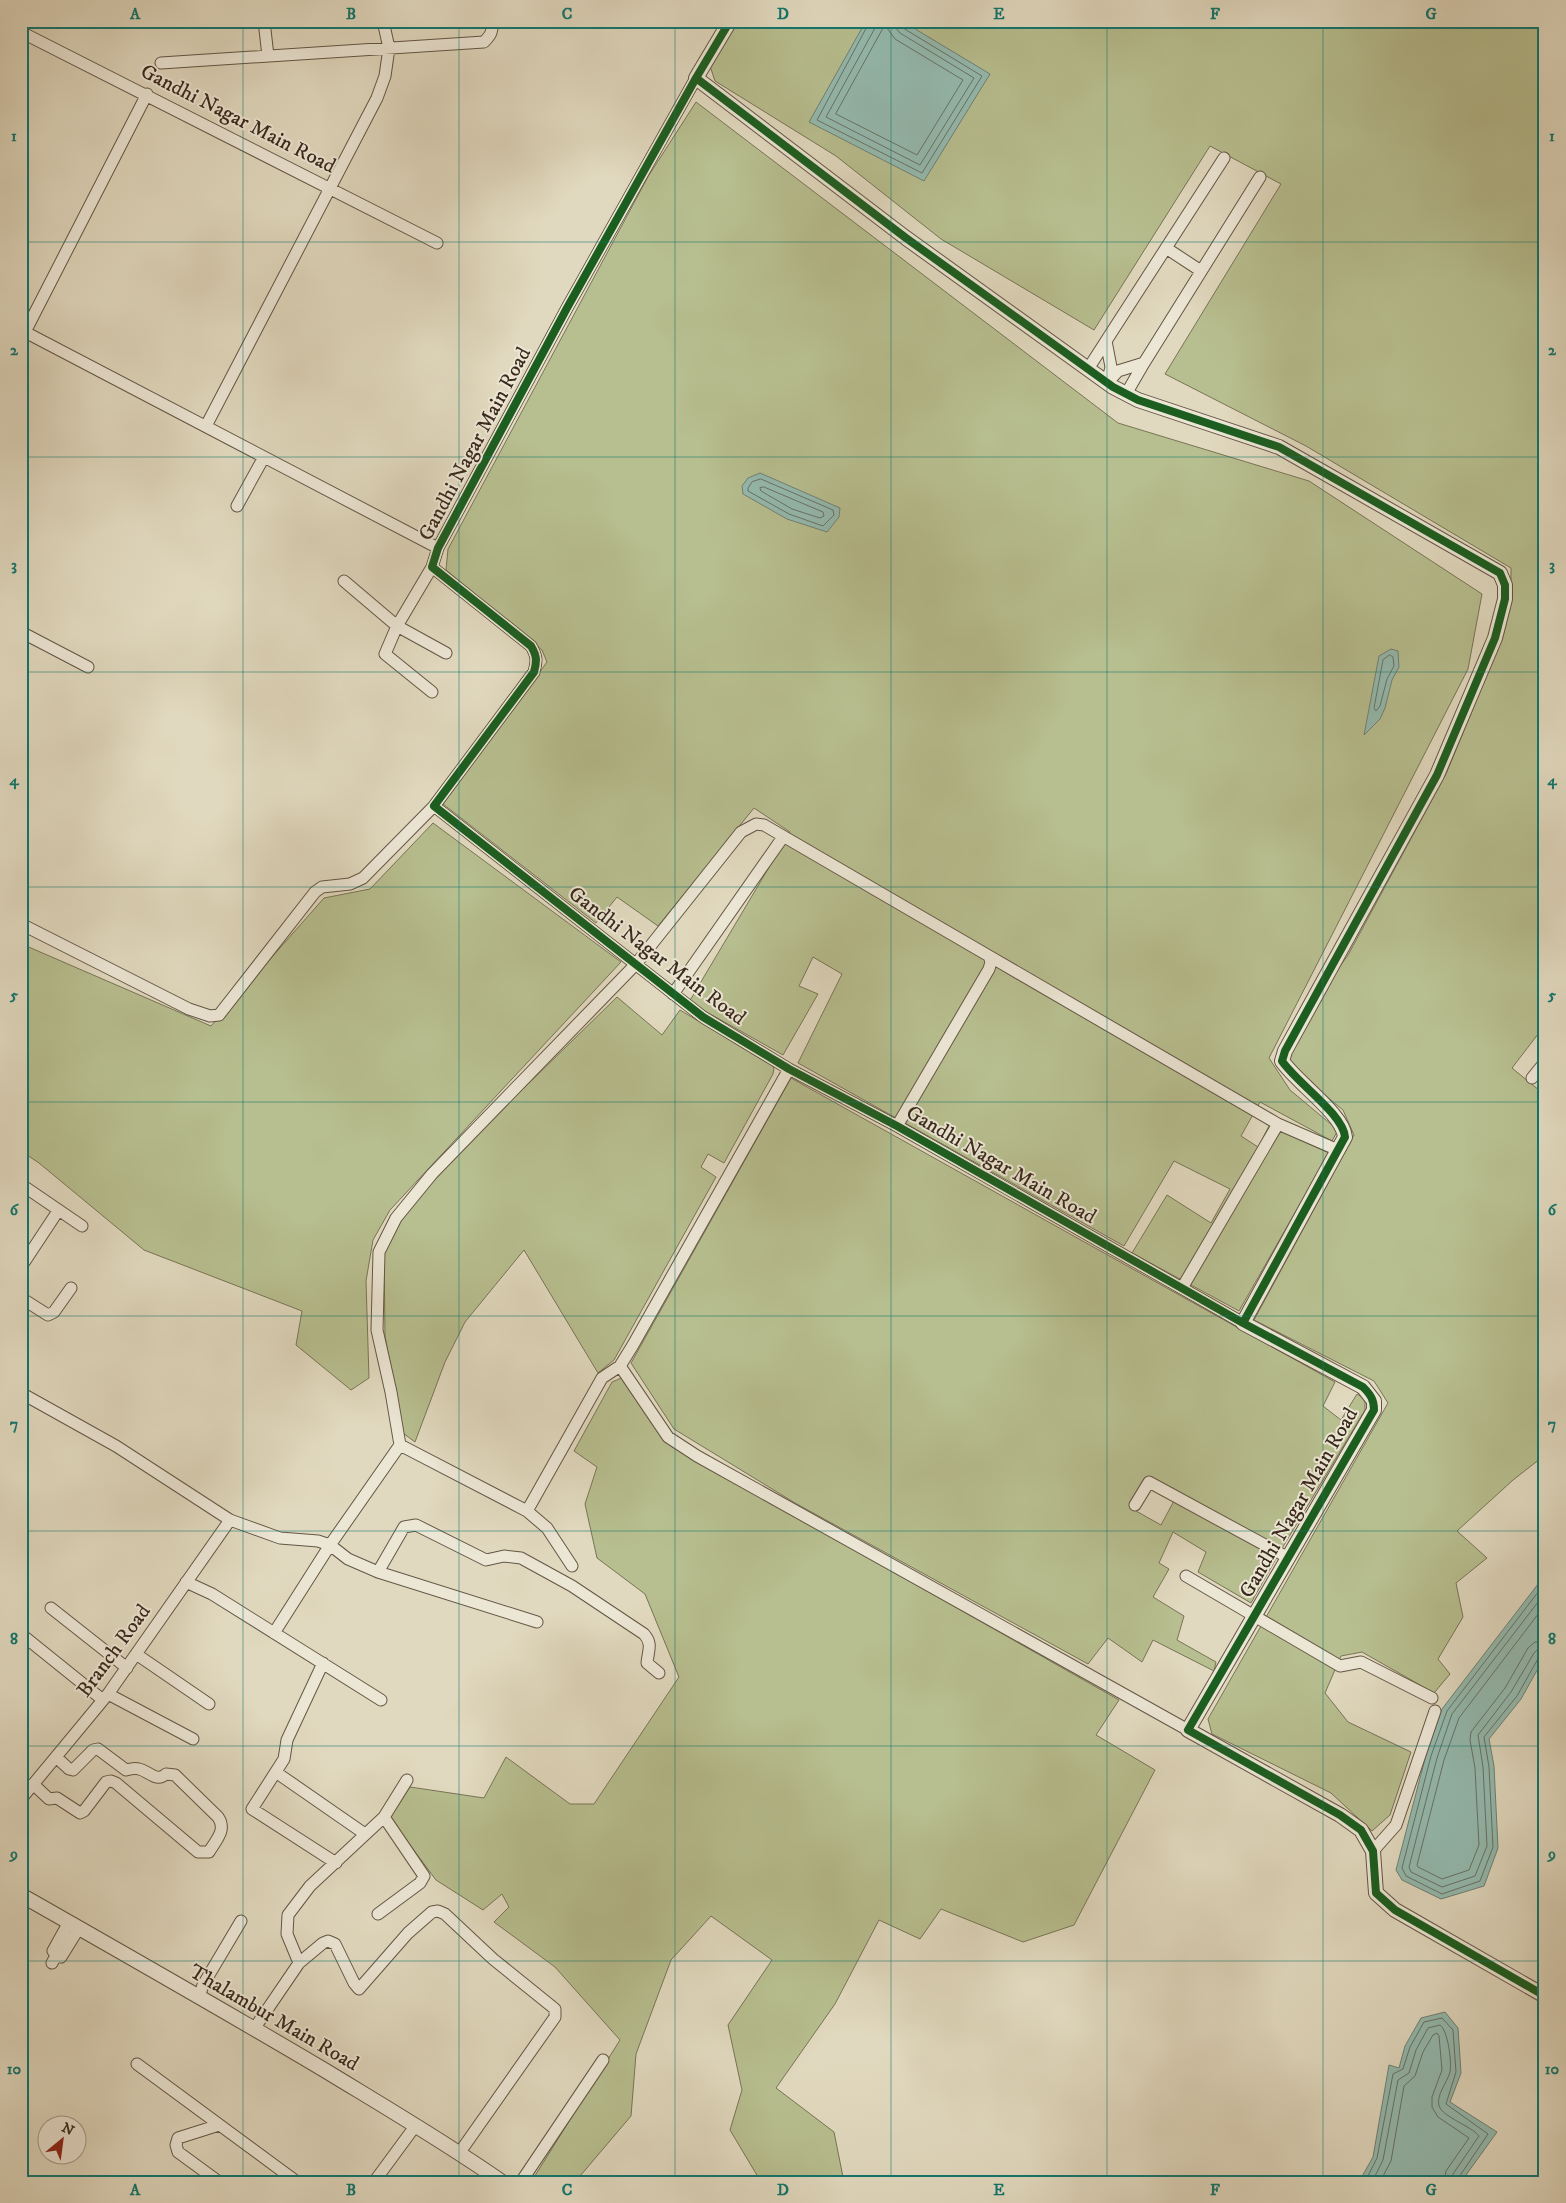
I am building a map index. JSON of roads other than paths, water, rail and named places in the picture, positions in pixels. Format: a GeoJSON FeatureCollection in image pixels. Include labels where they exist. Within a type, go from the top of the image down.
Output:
{"type":"FeatureCollection","features":[{"type":"Feature","properties":{"kind":"street"},"geometry":{"type":"LineString","coordinates":[[264,21],[268,56]]}},
{"type":"Feature","properties":{"kind":"street"},"geometry":{"type":"LineString","coordinates":[[206,426],[377,98],[385,76],[389,48],[383,21]]}},
{"type":"Feature","properties":{"kind":"street"},"geometry":{"type":"LineString","coordinates":[[161,63],[484,42],[490,36],[492,21]]}},
{"type":"Feature","properties":{"kind":"street"},"geometry":{"type":"LineString","coordinates":[[730,21],[696,78],[906,238],[1107,383],[1138,400],[1279,447],[1500,573],[1505,585],[1505,599],[1495,638],[1437,775],[1285,1051],[1282,1061],[1291,1073],[1338,1119],[1344,1128],[1345,1137],[1244,1323]]}},
{"type":"Feature","properties":{"kind":"street","name":"Gandhi Nagar Main Road"},"geometry":{"type":"LineString","coordinates":[[21,32],[147,94],[437,243]]}},
{"type":"Feature","properties":{"kind":"street","name":"Gandhi Nagar Main Road"},"geometry":{"type":"LineString","coordinates":[[696,78],[566,308],[438,548],[432,567],[531,646],[537,656],[537,661],[534,672],[434,806],[704,1017],[789,1069],[897,1126],[1244,1323],[1363,1387],[1374,1401],[1374,1410],[1253,1615],[1188,1730]]}},
{"type":"Feature","properties":{"kind":"street"},"geometry":{"type":"LineString","coordinates":[[147,94],[23,329],[438,548]]}},
{"type":"Feature","properties":{"kind":"street"},"geometry":{"type":"LineString","coordinates":[[1088,369],[1224,158]]}},
{"type":"Feature","properties":{"kind":"street"},"geometry":{"type":"LineString","coordinates":[[1126,394],[1260,177]]}},
{"type":"Feature","properties":{"kind":"street"},"geometry":{"type":"LineString","coordinates":[[1166,248],[1201,271]]}},
{"type":"Feature","properties":{"kind":"street"},"geometry":{"type":"LineString","coordinates":[[1106,341],[1111,366],[1107,383]]}},
{"type":"Feature","properties":{"kind":"street"},"geometry":{"type":"LineString","coordinates":[[1107,383],[1118,371],[1144,363]]}},
{"type":"Feature","properties":{"kind":"street"},"geometry":{"type":"LineString","coordinates":[[237,506],[264,457]]}},
{"type":"Feature","properties":{"kind":"street"},"geometry":{"type":"LineString","coordinates":[[432,567],[398,626],[385,654],[432,692]]}},
{"type":"Feature","properties":{"kind":"street"},"geometry":{"type":"LineString","coordinates":[[344,581],[398,626],[446,653]]}},
{"type":"Feature","properties":{"kind":"street"},"geometry":{"type":"LineString","coordinates":[[21,632],[88,668]]}},
{"type":"Feature","properties":{"kind":"street"},"geometry":{"type":"LineString","coordinates":[[21,924],[189,1009],[210,1016],[219,1015],[315,892],[322,887],[350,884],[363,878],[434,806]]}},
{"type":"Feature","properties":{"kind":"street"},"geometry":{"type":"LineString","coordinates":[[274,1632],[330,1545],[400,1445],[392,1392],[377,1330],[378,1252],[396,1218],[432,1174],[636,964],[741,832],[756,824],[764,824],[783,837],[1278,1124],[1338,1150]]}},
{"type":"Feature","properties":{"kind":"street"},"geometry":{"type":"LineString","coordinates":[[673,994],[783,837]]}},
{"type":"Feature","properties":{"kind":"street"},"geometry":{"type":"LineString","coordinates":[[897,1126],[990,969],[991,962],[989,956]]}},
{"type":"Feature","properties":{"kind":"street"},"geometry":{"type":"LineString","coordinates":[[1532,1078],[1544,1065]]}},
{"type":"Feature","properties":{"kind":"street"},"geometry":{"type":"LineString","coordinates":[[526,1511],[602,1378],[620,1366],[633,1345],[789,1069]]}},
{"type":"Feature","properties":{"kind":"street"},"geometry":{"type":"LineString","coordinates":[[1182,1288],[1278,1124]]}},
{"type":"Feature","properties":{"kind":"street"},"geometry":{"type":"LineString","coordinates":[[22,1185],[82,1226]]}},
{"type":"Feature","properties":{"kind":"street"},"geometry":{"type":"LineString","coordinates":[[21,1267],[58,1211]]}},
{"type":"Feature","properties":{"kind":"street"},"geometry":{"type":"LineString","coordinates":[[21,1298],[48,1315],[54,1312],[71,1288]]}},
{"type":"Feature","properties":{"kind":"street"},"geometry":{"type":"LineString","coordinates":[[620,1366],[668,1437],[675,1442],[1340,1815],[1361,1830],[1373,1851],[1376,1893],[1396,1910],[1545,1996]]}},
{"type":"Feature","properties":{"kind":"street"},"geometry":{"type":"LineString","coordinates":[[21,1393],[116,1446],[230,1520],[280,1538],[318,1541],[330,1545],[348,1559],[378,1572],[537,1622]]}},
{"type":"Feature","properties":{"kind":"street"},"geometry":{"type":"LineString","coordinates":[[400,1445],[526,1511],[546,1528],[572,1566]]}},
{"type":"Feature","properties":{"kind":"street"},"geometry":{"type":"LineString","coordinates":[[1135,1505],[1149,1482],[1287,1557]]}},
{"type":"Feature","properties":{"kind":"street","name":"Branch Road"},"geometry":{"type":"LineString","coordinates":[[21,1799],[106,1697],[230,1520]]}},
{"type":"Feature","properties":{"kind":"street"},"geometry":{"type":"LineString","coordinates":[[378,1572],[404,1527],[410,1525],[416,1525],[486,1560],[504,1556],[521,1558],[572,1586],[644,1634],[648,1638],[650,1650],[647,1663],[659,1673]]}},
{"type":"Feature","properties":{"kind":"street"},"geometry":{"type":"LineString","coordinates":[[1186,1576],[1340,1666],[1361,1662],[1432,1698]]}},
{"type":"Feature","properties":{"kind":"street"},"geometry":{"type":"LineString","coordinates":[[186,1582],[212,1594],[382,1700]]}},
{"type":"Feature","properties":{"kind":"street"},"geometry":{"type":"LineString","coordinates":[[51,1608],[127,1668]]}},
{"type":"Feature","properties":{"kind":"street"},"geometry":{"type":"LineString","coordinates":[[21,1634],[106,1697],[193,1739]]}},
{"type":"Feature","properties":{"kind":"street"},"geometry":{"type":"LineString","coordinates":[[136,1654],[209,1704]]}},
{"type":"Feature","properties":{"kind":"street"},"geometry":{"type":"LineString","coordinates":[[323,1663],[287,1740],[284,1759],[277,1774],[252,1809],[336,1863]]}},
{"type":"Feature","properties":{"kind":"street"},"geometry":{"type":"LineString","coordinates":[[1373,1851],[1396,1825],[1435,1711]]}},
{"type":"Feature","properties":{"kind":"street"},"geometry":{"type":"LineString","coordinates":[[33,1784],[49,1799],[57,1798],[80,1813],[84,1811],[106,1782],[116,1783],[198,1852],[209,1852],[222,1830],[222,1824],[176,1775],[166,1774],[160,1778],[139,1769],[126,1770],[98,1750],[92,1750],[73,1770],[69,1769],[56,1757]]}},
{"type":"Feature","properties":{"kind":"street"},"geometry":{"type":"LineString","coordinates":[[116,1783],[126,1770]]}},
{"type":"Feature","properties":{"kind":"street"},"geometry":{"type":"LineString","coordinates":[[277,1774],[365,1834]]}},
{"type":"Feature","properties":{"kind":"street"},"geometry":{"type":"LineString","coordinates":[[300,1963],[287,1934],[288,1915],[310,1886],[384,1817],[407,1780]]}},
{"type":"Feature","properties":{"kind":"street"},"geometry":{"type":"LineString","coordinates":[[378,1914],[420,1883],[424,1876],[384,1817]]}},
{"type":"Feature","properties":{"kind":"street","name":"Thalambur Main Road"},"geometry":{"type":"LineString","coordinates":[[21,1895],[416,2125],[460,2152],[502,2182]]}},
{"type":"Feature","properties":{"kind":"street"},"geometry":{"type":"LineString","coordinates":[[254,2029],[300,1963],[324,1943],[331,1942],[335,1944],[354,1983],[359,1989],[408,1933],[432,1912],[438,1910],[445,1914],[492,1959],[554,2009],[555,2017],[460,2152]]}},
{"type":"Feature","properties":{"kind":"street"},"geometry":{"type":"LineString","coordinates":[[199,1997],[203,1985],[241,1921]]}},
{"type":"Feature","properties":{"kind":"street"},"geometry":{"type":"LineString","coordinates":[[54,1959],[61,1956],[74,1925]]}},
{"type":"Feature","properties":{"kind":"street"},"geometry":{"type":"LineString","coordinates":[[521,2182],[603,2060]]}},
{"type":"Feature","properties":{"kind":"street"},"geometry":{"type":"LineString","coordinates":[[137,2064],[297,2182]]}},
{"type":"Feature","properties":{"kind":"street"},"geometry":{"type":"LineString","coordinates":[[219,2125],[178,2138],[176,2145],[178,2152],[219,2182]]}},
{"type":"Feature","properties":{"kind":"street"},"geometry":{"type":"LineString","coordinates":[[374,2182],[416,2125]]}},
{"type":"Feature","properties":{"kind":"water"},"geometry":{"type":"Polygon","coordinates":[[[866,21],[902,21],[990,74],[924,181],[809,122],[866,21]]]}},
{"type":"Feature","properties":{"kind":"water"},"geometry":{"type":"Polygon","coordinates":[[[760,473],[840,508],[839,517],[827,532],[787,519],[743,494],[742,486],[748,478],[760,473]]]}},
{"type":"Feature","properties":{"kind":"water"},"geometry":{"type":"Polygon","coordinates":[[[1391,649],[1398,651],[1399,667],[1392,680],[1385,708],[1380,719],[1364,735],[1379,656],[1391,649]]]}},
{"type":"Feature","properties":{"kind":"water"},"geometry":{"type":"Polygon","coordinates":[[[1545,1575],[1545,1656],[1521,1699],[1489,1739],[1494,1766],[1498,1848],[1484,1886],[1441,1899],[1402,1880],[1396,1870],[1426,1755],[1442,1709],[1545,1575]]]}},
{"type":"Feature","properties":{"kind":"water"},"geometry":{"type":"Polygon","coordinates":[[[1445,2012],[1458,2028],[1461,2073],[1450,2102],[1497,2132],[1461,2182],[1362,2182],[1360,2180],[1373,2157],[1389,2065],[1399,2068],[1405,2046],[1421,2018],[1445,2012]]]}}]}
